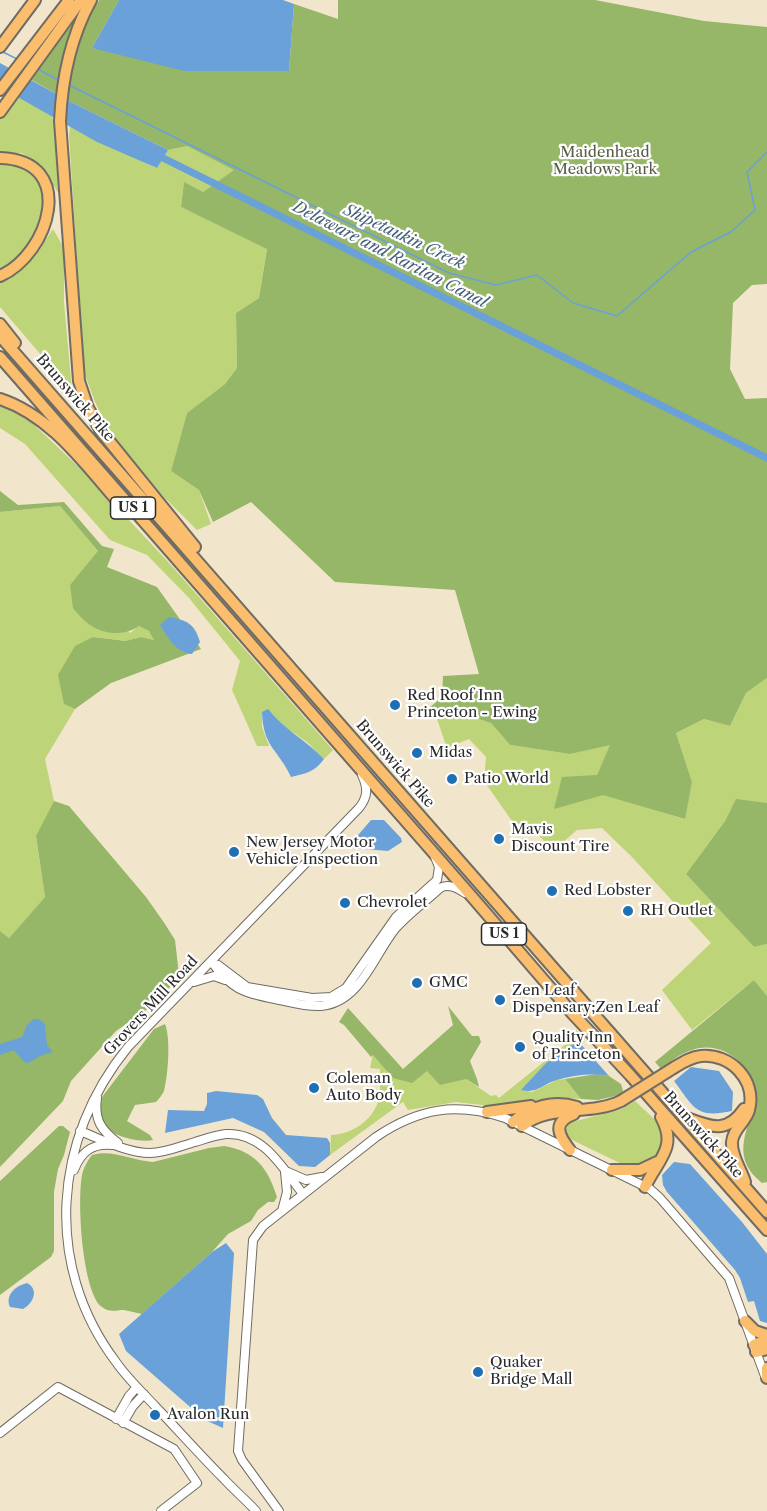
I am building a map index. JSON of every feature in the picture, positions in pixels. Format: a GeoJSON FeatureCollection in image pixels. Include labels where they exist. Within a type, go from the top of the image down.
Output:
{"type":"FeatureCollection","features":[{"type":"Feature","properties":{"kind":"highway"},"geometry":{"type":"LineString","coordinates":[[0,47],[35,0]]}},
{"type":"Feature","properties":{"kind":"highway"},"geometry":{"type":"LineString","coordinates":[[0,112],[69,0]]}},
{"type":"Feature","properties":{"kind":"highway"},"geometry":{"type":"LineString","coordinates":[[0,90],[81,0]]}},
{"type":"Feature","properties":{"kind":"highway"},"geometry":{"type":"LineString","coordinates":[[91,0],[69,52],[61,102],[77,367],[88,408],[101,431],[263,635]]}},
{"type":"Feature","properties":{"kind":"highway"},"geometry":{"type":"LineString","coordinates":[[0,158],[18,160],[40,174],[47,187],[50,204],[47,221],[31,249],[14,268],[0,276]]}},
{"type":"Feature","properties":{"kind":"highway"},"geometry":{"type":"LineString","coordinates":[[0,324],[25,357],[38,379]]}},
{"type":"Feature","properties":{"kind":"highway","name":"Brunswick Pike"},"geometry":{"type":"LineString","coordinates":[[0,336],[767,1212]]}},
{"type":"Feature","properties":{"kind":"highway","name":"Brunswick Pike"},"geometry":{"type":"LineString","coordinates":[[0,357],[572,1013],[767,1230]]}},
{"type":"Feature","properties":{"kind":"highway"},"geometry":{"type":"LineString","coordinates":[[0,399],[34,415],[60,437],[265,659]]}},
{"type":"Feature","properties":{"kind":"highway"},"geometry":{"type":"LineString","coordinates":[[518,1124],[541,1116],[603,1108],[621,1101],[675,1067],[699,1056],[721,1059],[738,1069],[745,1078],[748,1088],[749,1109],[732,1141],[732,1153],[748,1191]]}},
{"type":"Feature","properties":{"kind":"highway"},"geometry":{"type":"LineString","coordinates":[[686,1118],[711,1126],[729,1124],[744,1110],[748,1099],[748,1088]]}},
{"type":"Feature","properties":{"kind":"highway"},"geometry":{"type":"LineString","coordinates":[[645,1186],[667,1150],[669,1138],[666,1127],[650,1098]]}},
{"type":"Feature","properties":{"kind":"highway"},"geometry":{"type":"LineString","coordinates":[[487,1112],[549,1104],[573,1106],[586,1110]]}},
{"type":"Feature","properties":{"kind":"highway"},"geometry":{"type":"LineString","coordinates":[[518,1124],[530,1110],[549,1104]]}},
{"type":"Feature","properties":{"kind":"highway"},"geometry":{"type":"LineString","coordinates":[[570,1149],[560,1136],[561,1125],[567,1117],[586,1110]]}},
{"type":"Feature","properties":{"kind":"highway"},"geometry":{"type":"LineString","coordinates":[[612,1170],[639,1170],[648,1168],[659,1161]]}},
{"type":"Feature","properties":{"kind":"highway"},"geometry":{"type":"LineString","coordinates":[[745,1322],[752,1329],[767,1335]]}},
{"type":"Feature","properties":{"kind":"highway"},"geometry":{"type":"LineString","coordinates":[[759,1349],[767,1340]]}},
{"type":"Feature","properties":{"kind":"highway"},"geometry":{"type":"LineString","coordinates":[[767,1368],[767,1380]]}},
{"type":"Feature","properties":{"kind":"street","name":"Grovers Mill Road"},"geometry":{"type":"LineString","coordinates":[[256,1511],[137,1387],[100,1339],[78,1291],[67,1236],[68,1186],[80,1131],[100,1086],[129,1047],[359,808],[367,790],[359,768]]}},
{"type":"Feature","properties":{"kind":"street"},"geometry":{"type":"LineString","coordinates":[[212,961],[239,982],[251,988],[312,998],[331,997],[353,980],[396,917],[437,880],[439,867],[434,852]]}},
{"type":"Feature","properties":{"kind":"street"},"geometry":{"type":"LineString","coordinates":[[190,983],[214,975],[251,995],[310,1005],[326,1005],[354,990],[395,929],[440,888],[453,887],[473,898]]}},
{"type":"Feature","properties":{"kind":"street"},"geometry":{"type":"LineString","coordinates":[[212,961],[228,982]]}},
{"type":"Feature","properties":{"kind":"street"},"geometry":{"type":"LineString","coordinates":[[100,1086],[96,1108],[97,1121],[107,1135],[127,1148]]}},
{"type":"Feature","properties":{"kind":"street"},"geometry":{"type":"LineString","coordinates":[[279,1511],[240,1458],[238,1447],[251,1246],[259,1230],[376,1137],[408,1118],[430,1111],[448,1109],[487,1112],[518,1124],[645,1186],[660,1198],[729,1278],[745,1322],[759,1349],[767,1380]]}},
{"type":"Feature","properties":{"kind":"street"},"geometry":{"type":"LineString","coordinates":[[80,1131],[143,1153],[158,1153],[217,1136],[236,1135],[262,1145],[303,1194]]}},
{"type":"Feature","properties":{"kind":"street"},"geometry":{"type":"LineString","coordinates":[[68,1186],[78,1158],[86,1150],[103,1145],[127,1148]]}},
{"type":"Feature","properties":{"kind":"street"},"geometry":{"type":"LineString","coordinates":[[285,1171],[306,1180],[326,1176]]}},
{"type":"Feature","properties":{"kind":"street"},"geometry":{"type":"LineString","coordinates":[[282,1210],[287,1192],[285,1171]]}},
{"type":"Feature","properties":{"kind":"street"},"geometry":{"type":"LineString","coordinates":[[0,1433],[58,1387],[174,1449],[197,1482],[161,1511]]}},
{"type":"Feature","properties":{"kind":"street"},"geometry":{"type":"LineString","coordinates":[[120,1421],[129,1396],[137,1387]]}},
{"type":"Feature","properties":{"kind":"street"},"geometry":{"type":"LineString","coordinates":[[120,1421],[144,1394]]}},
{"type":"Feature","properties":{"kind":"street","name":"Grovers Mill Road"},"geometry":{"type":"LineString","coordinates":[[224,1479],[249,1511]]}},
{"type":"Feature","properties":{"kind":"green space","name":"Maidenhead Meadows Park"},"geometry":{"type":"Polygon","coordinates":[[[99,0],[119,0],[92,48],[289,71],[294,4],[338,19],[338,0],[595,0],[704,21],[767,27],[767,284],[752,285],[733,303],[730,369],[745,399],[767,398],[767,678],[746,693],[730,726],[704,719],[676,733],[692,782],[685,819],[603,795],[554,809],[562,777],[597,775],[610,745],[570,754],[510,745],[491,723],[457,712],[437,719],[428,709],[442,697],[443,676],[479,674],[455,590],[335,582],[251,502],[213,522],[199,490],[171,471],[187,413],[225,384],[237,368],[236,313],[259,298],[267,249],[181,207],[184,182],[203,192],[234,170],[187,146],[168,150],[30,79],[75,20],[84,24],[99,0]]]}},
{"type":"Feature","properties":{"kind":"green space"},"geometry":{"type":"Polygon","coordinates":[[[17,96],[52,116],[57,135],[60,196],[41,165],[22,153],[0,153],[0,117],[17,96]]]}},
{"type":"Feature","properties":{"kind":"green space"},"geometry":{"type":"Polygon","coordinates":[[[70,126],[156,168],[168,150],[187,146],[235,170],[203,192],[184,183],[181,207],[267,248],[259,298],[236,313],[237,368],[225,384],[187,413],[171,471],[199,490],[211,524],[197,530],[164,497],[112,436],[95,402],[84,372],[70,126]]]}},
{"type":"Feature","properties":{"kind":"green space"},"geometry":{"type":"Polygon","coordinates":[[[0,163],[22,167],[42,183],[48,204],[42,221],[21,256],[0,271],[0,163]]]}},
{"type":"Feature","properties":{"kind":"green space"},"geometry":{"type":"Polygon","coordinates":[[[53,229],[64,248],[64,303],[72,391],[0,307],[0,281],[24,266],[53,229]]]}},
{"type":"Feature","properties":{"kind":"green space"},"geometry":{"type":"Polygon","coordinates":[[[0,405],[29,420],[83,471],[171,565],[333,750],[324,759],[307,742],[262,712],[262,727],[269,746],[257,746],[232,690],[240,661],[189,598],[147,555],[110,540],[25,444],[0,428],[0,405]]]}},
{"type":"Feature","properties":{"kind":"green space"},"geometry":{"type":"Polygon","coordinates":[[[0,491],[18,505],[64,502],[102,546],[114,549],[107,567],[157,587],[201,649],[111,683],[75,709],[64,704],[58,675],[75,646],[93,637],[126,641],[141,637],[154,640],[149,631],[139,626],[115,633],[102,631],[83,619],[73,608],[70,585],[98,551],[60,506],[0,512],[0,491]]]}},
{"type":"Feature","properties":{"kind":"green space"},"geometry":{"type":"Polygon","coordinates":[[[60,506],[99,552],[70,585],[130,633],[139,626],[149,631],[155,640],[141,637],[127,641],[93,637],[64,704],[75,709],[45,759],[54,801],[36,837],[45,897],[9,938],[0,931],[0,512],[60,506]]]}},
{"type":"Feature","properties":{"kind":"green space"},"geometry":{"type":"Polygon","coordinates":[[[767,678],[767,803],[736,800],[725,821],[686,874],[754,947],[767,944],[767,996],[754,980],[692,1030],[662,990],[711,943],[632,857],[602,828],[577,830],[553,851],[535,831],[512,821],[484,781],[486,757],[469,739],[447,748],[437,719],[457,712],[491,723],[510,745],[570,754],[611,744],[597,775],[603,794],[684,819],[692,782],[676,733],[704,719],[730,726],[746,693],[767,678]]]}},
{"type":"Feature","properties":{"kind":"green space"},"geometry":{"type":"Polygon","coordinates":[[[736,799],[767,803],[767,944],[754,947],[686,874],[725,821],[736,799]]]}},
{"type":"Feature","properties":{"kind":"green space"},"geometry":{"type":"Polygon","coordinates":[[[54,801],[69,806],[146,897],[175,940],[179,975],[159,1001],[116,1031],[71,1081],[63,1101],[0,1167],[0,931],[9,938],[45,897],[36,836],[54,801]]]}},
{"type":"Feature","properties":{"kind":"green space"},"geometry":{"type":"Polygon","coordinates":[[[754,980],[767,996],[767,1182],[762,1183],[752,1174],[744,1155],[745,1135],[755,1102],[754,1089],[744,1067],[736,1058],[714,1048],[689,1051],[661,1069],[655,1062],[754,980]]]}},
{"type":"Feature","properties":{"kind":"green space"},"geometry":{"type":"Polygon","coordinates":[[[448,1006],[472,1036],[479,1036],[481,1042],[470,1061],[479,1087],[466,1079],[440,1085],[427,1071],[412,1083],[393,1078],[339,1022],[348,1008],[403,1069],[453,1025],[448,1006]]]}},
{"type":"Feature","properties":{"kind":"green space"},"geometry":{"type":"Polygon","coordinates":[[[165,1024],[168,1057],[164,1091],[156,1102],[135,1105],[127,1121],[150,1135],[153,1140],[136,1140],[113,1133],[99,1118],[102,1097],[154,1029],[165,1024]]]}},
{"type":"Feature","properties":{"kind":"green space"},"geometry":{"type":"Polygon","coordinates":[[[576,1030],[586,1037],[546,1063],[522,1090],[532,1092],[557,1080],[565,1079],[581,1099],[532,1101],[499,1107],[456,1102],[408,1110],[403,1102],[330,1155],[331,1135],[346,1133],[359,1126],[371,1115],[378,1102],[380,1069],[370,1068],[373,1054],[393,1078],[427,1071],[466,1079],[491,1096],[496,1095],[499,1098],[571,1040],[576,1030]]]}},
{"type":"Feature","properties":{"kind":"green space"},"geometry":{"type":"Polygon","coordinates":[[[597,1074],[609,1076],[621,1084],[624,1094],[598,1100],[581,1099],[565,1079],[597,1074]]]}},
{"type":"Feature","properties":{"kind":"green space"},"geometry":{"type":"Polygon","coordinates":[[[635,1101],[663,1127],[664,1151],[649,1165],[626,1166],[568,1138],[565,1130],[568,1123],[619,1110],[635,1101]]]}},
{"type":"Feature","properties":{"kind":"green space"},"geometry":{"type":"Polygon","coordinates":[[[59,1126],[63,1126],[70,1132],[58,1169],[54,1192],[54,1251],[51,1257],[0,1295],[0,1181],[59,1126]]]}},
{"type":"Feature","properties":{"kind":"green space"},"geometry":{"type":"Polygon","coordinates":[[[224,1146],[244,1152],[259,1162],[277,1197],[274,1202],[268,1202],[258,1210],[251,1221],[228,1234],[212,1252],[142,1314],[124,1310],[110,1311],[102,1307],[95,1298],[90,1283],[82,1242],[81,1183],[84,1169],[92,1155],[107,1153],[153,1162],[224,1146]]]}},
{"type":"Feature","properties":{"kind":"water"},"geometry":{"type":"Polygon","coordinates":[[[119,0],[283,0],[294,4],[289,71],[184,71],[92,48],[119,0]]]}},
{"type":"Feature","properties":{"kind":"water"},"geometry":{"type":"Polygon","coordinates":[[[0,63],[71,102],[168,150],[157,168],[97,142],[0,87],[0,63]]]}},
{"type":"Feature","properties":{"kind":"water"},"geometry":{"type":"Polygon","coordinates":[[[169,617],[185,621],[196,631],[200,642],[192,654],[177,648],[163,630],[160,625],[169,617]]]}},
{"type":"Feature","properties":{"kind":"water"},"geometry":{"type":"Polygon","coordinates":[[[268,709],[324,759],[314,769],[291,777],[265,733],[262,712],[268,709]]]}},
{"type":"Feature","properties":{"kind":"water"},"geometry":{"type":"Polygon","coordinates":[[[371,820],[384,820],[402,842],[388,851],[353,848],[350,845],[371,820]]]}},
{"type":"Feature","properties":{"kind":"water"},"geometry":{"type":"Polygon","coordinates":[[[34,1019],[39,1019],[45,1024],[47,1045],[53,1052],[28,1063],[24,1062],[14,1050],[0,1055],[0,1044],[22,1037],[27,1025],[34,1019]]]}},
{"type":"Feature","properties":{"kind":"water"},"geometry":{"type":"Polygon","coordinates":[[[578,1041],[609,1076],[563,1078],[536,1090],[521,1090],[546,1063],[578,1041]]]}},
{"type":"Feature","properties":{"kind":"water"},"geometry":{"type":"Polygon","coordinates":[[[691,1067],[719,1071],[733,1092],[732,1111],[703,1112],[691,1104],[674,1081],[691,1067]]]}},
{"type":"Feature","properties":{"kind":"water"},"geometry":{"type":"Polygon","coordinates":[[[216,1091],[257,1095],[263,1099],[272,1118],[286,1135],[327,1138],[330,1143],[330,1155],[315,1167],[299,1166],[264,1132],[233,1118],[165,1133],[168,1110],[204,1111],[207,1104],[207,1093],[216,1091]]]}},
{"type":"Feature","properties":{"kind":"water"},"geometry":{"type":"Polygon","coordinates":[[[674,1162],[690,1164],[742,1222],[767,1254],[767,1323],[760,1321],[754,1301],[748,1302],[735,1270],[667,1192],[663,1185],[662,1175],[674,1162]]]}},
{"type":"Feature","properties":{"kind":"water"},"geometry":{"type":"Polygon","coordinates":[[[226,1243],[234,1253],[223,1428],[205,1420],[126,1351],[119,1334],[212,1252],[226,1243]]]}},
{"type":"Feature","properties":{"kind":"water"},"geometry":{"type":"Polygon","coordinates":[[[27,1283],[34,1292],[30,1303],[23,1309],[10,1307],[9,1299],[12,1292],[27,1283]]]}},
{"type":"Feature","properties":{"kind":"waterway","name":"Shipetaukin Creek"},"geometry":{"type":"LineString","coordinates":[[3,52],[17,59]]}},
{"type":"Feature","properties":{"kind":"waterway","name":"Shipetaukin Creek"},"geometry":{"type":"LineString","coordinates":[[38,69],[60,81]]}},
{"type":"Feature","properties":{"kind":"waterway","name":"Shipetaukin Creek"},"geometry":{"type":"LineString","coordinates":[[67,84],[449,273],[496,285],[537,275],[573,303],[617,316],[691,252],[731,232],[755,210],[747,172],[767,152]]}},
{"type":"Feature","properties":{"kind":"waterway","name":"Delaware and Raritan Canal"},"geometry":{"type":"LineString","coordinates":[[155,154],[767,458]]}},
{"type":"Feature","properties":{"kind":"place","name":"Red Roof Inn Princeton - Ewing"},"geometry":{"type":"Point","coordinates":[395,705]}},
{"type":"Feature","properties":{"kind":"place","name":"Midas"},"geometry":{"type":"Point","coordinates":[417,753]}},
{"type":"Feature","properties":{"kind":"place","name":"Patio World"},"geometry":{"type":"Point","coordinates":[452,779]}},
{"type":"Feature","properties":{"kind":"place","name":"Mavis Discount Tire"},"geometry":{"type":"Point","coordinates":[499,839]}},
{"type":"Feature","properties":{"kind":"place","name":"New Jersey Motor Vehicle Inspection"},"geometry":{"type":"Point","coordinates":[234,852]}},
{"type":"Feature","properties":{"kind":"place","name":"Red Lobster"},"geometry":{"type":"Point","coordinates":[552,891]}},
{"type":"Feature","properties":{"kind":"place","name":"Chevrolet"},"geometry":{"type":"Point","coordinates":[345,903]}},
{"type":"Feature","properties":{"kind":"place","name":"RH Outlet"},"geometry":{"type":"Point","coordinates":[628,911]}},
{"type":"Feature","properties":{"kind":"place","name":"GMC"},"geometry":{"type":"Point","coordinates":[417,983]}},
{"type":"Feature","properties":{"kind":"place","name":"Zen Leaf Dispensary;Zen Leaf"},"geometry":{"type":"Point","coordinates":[500,1000]}},
{"type":"Feature","properties":{"kind":"place","name":"Quality Inn of Princeton"},"geometry":{"type":"Point","coordinates":[520,1047]}},
{"type":"Feature","properties":{"kind":"place","name":"Coleman Auto Body"},"geometry":{"type":"Point","coordinates":[314,1088]}},
{"type":"Feature","properties":{"kind":"place","name":"Quaker Bridge Mall"},"geometry":{"type":"Point","coordinates":[478,1372]}},
{"type":"Feature","properties":{"kind":"place","name":"Avalon Run"},"geometry":{"type":"Point","coordinates":[155,1415]}}]}
